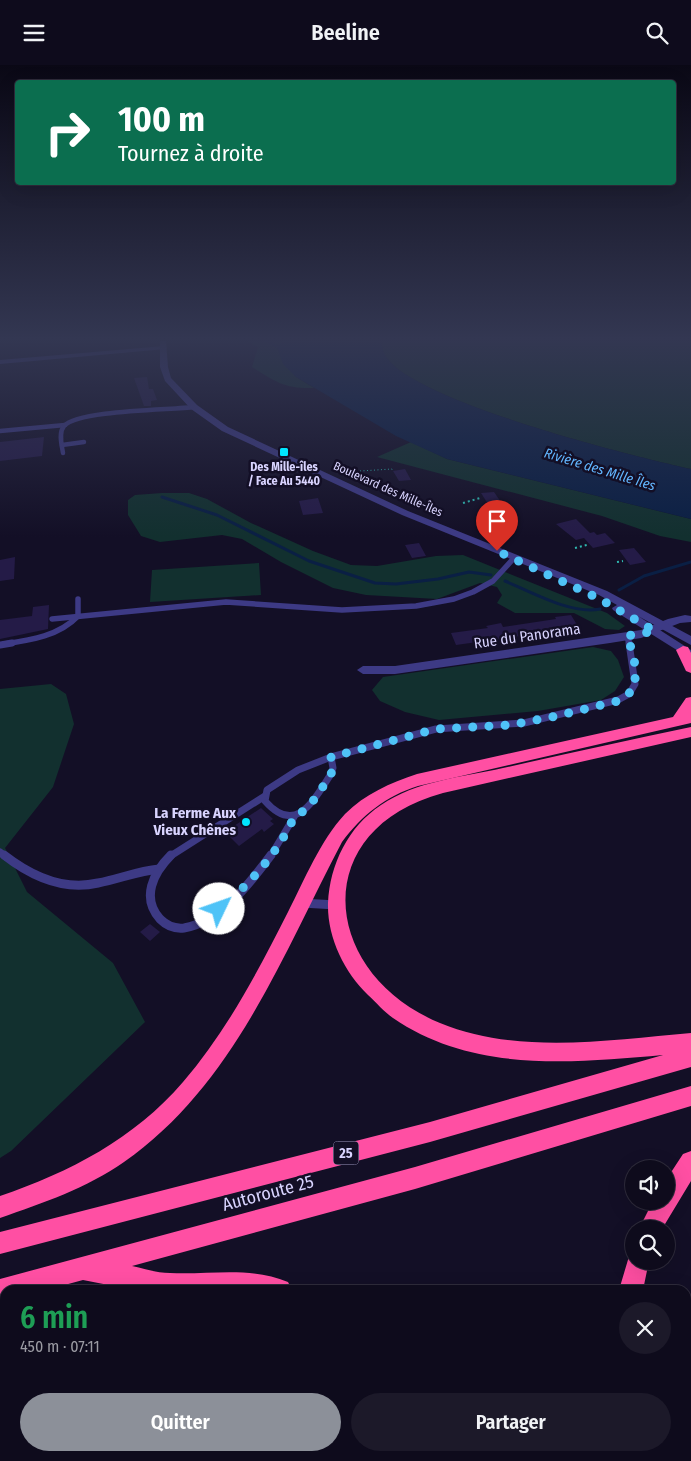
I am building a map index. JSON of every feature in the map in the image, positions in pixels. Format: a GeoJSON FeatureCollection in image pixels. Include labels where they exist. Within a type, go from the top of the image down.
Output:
{"type":"FeatureCollection","features":[{"type":"Feature","properties":{"kind":"highway"},"geometry":{"type":"LineString","coordinates":[[688,649],[691,668]]}},
{"type":"Feature","properties":{"kind":"highway"},"geometry":{"type":"LineString","coordinates":[[0,1207],[51,1189],[94,1168],[137,1141],[172,1111],[201,1078],[239,1021],[343,826],[364,806],[386,791],[417,780],[684,719],[691,702]]}},
{"type":"Feature","properties":{"kind":"highway"},"geometry":{"type":"LineString","coordinates":[[691,732],[447,787],[401,801],[376,817],[357,837],[341,872],[337,905],[342,938],[363,977],[390,1004],[428,1027],[488,1046],[542,1053],[584,1052],[691,1043]]}},
{"type":"Feature","properties":{"kind":"highway","name":"Autoroute 25"},"geometry":{"type":"LineString","coordinates":[[0,1243],[430,1132],[691,1057]]}},
{"type":"Feature","properties":{"kind":"highway","name":"Autoroute 25"},"geometry":{"type":"LineString","coordinates":[[22,1285],[453,1168],[691,1096]]}},
{"type":"Feature","properties":{"kind":"highway"},"geometry":{"type":"LineString","coordinates":[[675,1186],[691,1162]]}},
{"type":"Feature","properties":{"kind":"highway"},"geometry":{"type":"LineString","coordinates":[[81,1269],[169,1285],[231,1283],[245,1285]]}},
{"type":"Feature","properties":{"kind":"highway"},"geometry":{"type":"LineString","coordinates":[[633,1285],[636,1270]]}},
{"type":"Feature","properties":{"kind":"street","name":"Boulevard des Mille-Îles"},"geometry":{"type":"LineString","coordinates":[[194,407],[225,429],[405,513],[536,568],[603,593],[666,626],[688,649]]}},
{"type":"Feature","properties":{"kind":"street","name":"Boulevard des Mille-Îles"},"geometry":{"type":"LineString","coordinates":[[536,568],[598,598],[688,649]]}},
{"type":"Feature","properties":{"kind":"street","name":"Rue du Panorama"},"geometry":{"type":"LineString","coordinates":[[363,670],[395,670],[626,636],[655,631],[679,619],[691,619]]}},
{"type":"Feature","properties":{"kind":"lane"},"geometry":{"type":"LineString","coordinates":[[0,431],[65,425],[78,419],[96,416],[194,407]]}},
{"type":"Feature","properties":{"kind":"lane"},"geometry":{"type":"LineString","coordinates":[[63,453],[62,430],[65,425]]}},
{"type":"Feature","properties":{"kind":"lane"},"geometry":{"type":"LineString","coordinates":[[62,445],[84,442]]}},
{"type":"Feature","properties":{"kind":"lane"},"geometry":{"type":"LineString","coordinates":[[52,619],[226,602],[342,610],[416,606],[454,599],[473,592],[493,581],[514,559]]}},
{"type":"Feature","properties":{"kind":"lane"},"geometry":{"type":"LineString","coordinates":[[0,645],[36,638],[67,626],[78,616],[78,599]]}},
{"type":"Feature","properties":{"kind":"lane"},"geometry":{"type":"LineString","coordinates":[[331,757],[333,768],[331,774],[302,813],[294,817],[278,815],[270,809],[265,801],[267,791],[298,770],[331,757],[436,729],[524,723],[618,701],[629,694],[635,684],[631,647],[626,636]]}},
{"type":"Feature","properties":{"kind":"lane"},"geometry":{"type":"LineString","coordinates":[[265,796],[173,853],[159,869],[150,891],[151,910],[166,925],[174,928],[200,922],[228,903],[252,879],[287,833],[294,817]]}},
{"type":"Feature","properties":{"kind":"lane"},"geometry":{"type":"LineString","coordinates":[[0,852],[37,875],[64,885],[92,885],[159,869]]}},
{"type":"Feature","properties":{"kind":"lane"},"geometry":{"type":"LineString","coordinates":[[302,903],[337,905]]}},
{"type":"Feature","properties":{"kind":"path"},"geometry":{"type":"LineString","coordinates":[[360,471],[392,469],[393,471]]}},
{"type":"Feature","properties":{"kind":"path"},"geometry":{"type":"LineString","coordinates":[[463,503],[480,498]]}},
{"type":"Feature","properties":{"kind":"path"},"geometry":{"type":"LineString","coordinates":[[575,548],[588,545]]}},
{"type":"Feature","properties":{"kind":"path"},"geometry":{"type":"LineString","coordinates":[[617,562],[624,561]]}},
{"type":"Feature","properties":{"kind":"green space"},"geometry":{"type":"Polygon","coordinates":[[[474,406],[691,406],[691,469],[575,439],[474,406]]]}},
{"type":"Feature","properties":{"kind":"green space"},"geometry":{"type":"Polygon","coordinates":[[[411,442],[447,459],[691,519],[691,542],[660,536],[602,516],[377,457],[411,442]]]}},
{"type":"Feature","properties":{"kind":"green space"},"geometry":{"type":"Polygon","coordinates":[[[189,493],[207,499],[251,523],[313,551],[351,565],[377,566],[436,556],[463,555],[607,613],[625,626],[619,630],[605,629],[574,613],[515,613],[497,603],[502,595],[497,587],[480,583],[437,599],[366,595],[333,588],[281,562],[242,539],[222,535],[160,542],[141,536],[128,515],[128,500],[135,495],[189,493]]]}},
{"type":"Feature","properties":{"kind":"green space"},"geometry":{"type":"Polygon","coordinates":[[[259,563],[261,595],[150,602],[152,570],[259,563]]]}},
{"type":"Feature","properties":{"kind":"green space"},"geometry":{"type":"Polygon","coordinates":[[[593,647],[611,651],[618,660],[624,677],[615,691],[601,700],[538,711],[439,720],[405,712],[380,701],[372,690],[383,677],[593,647]]]}},
{"type":"Feature","properties":{"kind":"green space"},"geometry":{"type":"Polygon","coordinates":[[[51,684],[66,694],[74,724],[53,787],[5,848],[27,892],[113,963],[145,1022],[11,1151],[0,1158],[0,689],[51,684]]]}},
{"type":"Feature","properties":{"kind":"water","name":"Rivière des Mille Îles"},"geometry":{"type":"Polygon","coordinates":[[[345,406],[474,406],[575,439],[691,469],[691,519],[447,459],[396,436],[345,406]]]}},
{"type":"Feature","properties":{"kind":"building"},"geometry":{"type":"Polygon","coordinates":[[[44,437],[42,456],[0,461],[0,442],[44,437]]]}},
{"type":"Feature","properties":{"kind":"building"},"geometry":{"type":"Polygon","coordinates":[[[405,469],[411,480],[399,481],[393,471],[405,469]]]}},
{"type":"Feature","properties":{"kind":"building"},"geometry":{"type":"Polygon","coordinates":[[[494,492],[503,505],[490,507],[481,493],[494,492]]]}},
{"type":"Feature","properties":{"kind":"building"},"geometry":{"type":"Polygon","coordinates":[[[318,498],[323,513],[303,515],[299,501],[318,498]]]}},
{"type":"Feature","properties":{"kind":"building"},"geometry":{"type":"Polygon","coordinates":[[[576,519],[590,533],[594,532],[597,535],[605,533],[615,543],[593,548],[584,538],[576,540],[556,524],[576,519]]]}},
{"type":"Feature","properties":{"kind":"building"},"geometry":{"type":"Polygon","coordinates":[[[419,543],[426,556],[412,558],[405,545],[419,543]]]}},
{"type":"Feature","properties":{"kind":"building"},"geometry":{"type":"Polygon","coordinates":[[[634,548],[646,562],[630,565],[619,550],[634,548]]]}},
{"type":"Feature","properties":{"kind":"building"},"geometry":{"type":"Polygon","coordinates":[[[15,557],[14,579],[0,581],[0,560],[15,557]]]}},
{"type":"Feature","properties":{"kind":"building"},"geometry":{"type":"Polygon","coordinates":[[[49,605],[48,629],[0,639],[0,620],[32,616],[33,607],[49,605]]]}},
{"type":"Feature","properties":{"kind":"building"},"geometry":{"type":"Polygon","coordinates":[[[571,615],[579,628],[456,645],[451,633],[488,628],[486,626],[501,623],[503,627],[571,615]]]}},
{"type":"Feature","properties":{"kind":"building"},"geometry":{"type":"Polygon","coordinates":[[[261,808],[273,819],[270,821],[274,824],[264,832],[262,829],[239,846],[225,832],[261,808]]]}},
{"type":"Feature","properties":{"kind":"building"},"geometry":{"type":"Polygon","coordinates":[[[150,924],[160,932],[150,941],[140,932],[150,924]]]}},
{"type":"Feature","properties":{"kind":"waterway"},"geometry":{"type":"LineString","coordinates":[[162,497],[217,515],[309,561],[375,583],[396,584],[438,579],[469,572],[491,575]]}},
{"type":"Feature","properties":{"kind":"waterway"},"geometry":{"type":"LineString","coordinates":[[619,590],[644,576],[691,562]]}},
{"type":"Feature","properties":{"kind":"waterway"},"geometry":{"type":"LineString","coordinates":[[505,581],[564,606],[577,609],[600,609]]}},
{"type":"Feature","properties":{"kind":"place","name":"Des Mille-îles / Face Au 5440"},"geometry":{"type":"Point","coordinates":[284,452]}},
{"type":"Feature","properties":{"kind":"place","name":"La Ferme Aux Vieux Chênes"},"geometry":{"type":"Point","coordinates":[246,822]}},
{"type":"Feature","properties":{"kind":"route"},"geometry":{"type":"LineString","coordinates":[[219,909],[228,903],[252,879],[275,851],[287,833],[294,817],[302,813],[312,802],[331,774],[333,768],[331,757],[436,729],[510,725],[552,717],[618,701],[632,691],[635,684],[635,673],[631,647],[626,636],[655,631],[598,598],[497,551]]}}]}
